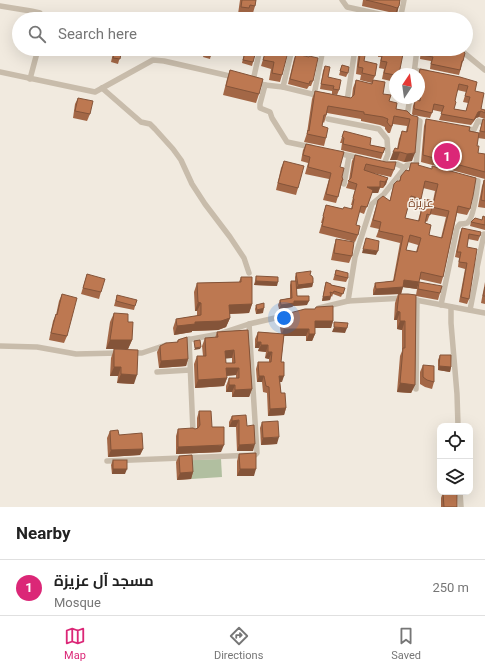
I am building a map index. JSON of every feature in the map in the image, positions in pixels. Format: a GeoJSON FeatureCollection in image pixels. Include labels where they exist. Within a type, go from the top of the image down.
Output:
{"type":"FeatureCollection","features":[{"type":"Feature","properties":{"kind":"street"},"geometry":{"type":"LineString","coordinates":[[342,0],[347,7],[370,12]]}},
{"type":"Feature","properties":{"kind":"street"},"geometry":{"type":"LineString","coordinates":[[403,12],[404,0]]}},
{"type":"Feature","properties":{"kind":"street"},"geometry":{"type":"LineString","coordinates":[[0,6],[36,12]]}},
{"type":"Feature","properties":{"kind":"street"},"geometry":{"type":"LineString","coordinates":[[30,78],[36,56]]}},
{"type":"Feature","properties":{"kind":"street"},"geometry":{"type":"LineString","coordinates":[[253,81],[258,56]]}},
{"type":"Feature","properties":{"kind":"street"},"geometry":{"type":"LineString","coordinates":[[283,87],[290,56]]}},
{"type":"Feature","properties":{"kind":"street"},"geometry":{"type":"LineString","coordinates":[[314,95],[322,56]]}},
{"type":"Feature","properties":{"kind":"street"},"geometry":{"type":"LineString","coordinates":[[341,100],[347,101],[354,56]]}},
{"type":"Feature","properties":{"kind":"street"},"geometry":{"type":"LineString","coordinates":[[415,68],[416,56]]}},
{"type":"Feature","properties":{"kind":"street"},"geometry":{"type":"LineString","coordinates":[[468,56],[485,70]]}},
{"type":"Feature","properties":{"kind":"street"},"geometry":{"type":"LineString","coordinates":[[0,72],[95,92],[153,60],[164,61],[238,78]]}},
{"type":"Feature","properties":{"kind":"street"},"geometry":{"type":"LineString","coordinates":[[425,73],[429,73]]}},
{"type":"Feature","properties":{"kind":"street"},"geometry":{"type":"LineString","coordinates":[[246,80],[327,98]]}},
{"type":"Feature","properties":{"kind":"street"},"geometry":{"type":"LineString","coordinates":[[265,85],[260,108],[270,112],[287,142],[313,148]]}},
{"type":"Feature","properties":{"kind":"street"},"geometry":{"type":"LineString","coordinates":[[102,88],[141,122],[150,124],[173,149],[181,160],[192,184],[205,204],[244,258],[249,273]]}},
{"type":"Feature","properties":{"kind":"street"},"geometry":{"type":"LineString","coordinates":[[409,104],[407,116],[411,119],[428,122]]}},
{"type":"Feature","properties":{"kind":"street"},"geometry":{"type":"LineString","coordinates":[[328,118],[379,129],[387,139],[388,154],[384,164]]}},
{"type":"Feature","properties":{"kind":"street"},"geometry":{"type":"LineString","coordinates":[[416,165],[420,121]]}},
{"type":"Feature","properties":{"kind":"street"},"geometry":{"type":"LineString","coordinates":[[458,127],[474,130],[478,121],[485,123]]}},
{"type":"Feature","properties":{"kind":"street"},"geometry":{"type":"LineString","coordinates":[[328,151],[363,159]]}},
{"type":"Feature","properties":{"kind":"street"},"geometry":{"type":"LineString","coordinates":[[344,184],[349,156]]}},
{"type":"Feature","properties":{"kind":"street"},"geometry":{"type":"LineString","coordinates":[[377,162],[384,164],[397,164],[404,168]]}},
{"type":"Feature","properties":{"kind":"street"},"geometry":{"type":"LineString","coordinates":[[348,302],[355,257],[372,204],[384,194],[406,165],[424,167]]}},
{"type":"Feature","properties":{"kind":"street"},"geometry":{"type":"LineString","coordinates":[[462,177],[485,183]]}},
{"type":"Feature","properties":{"kind":"street"},"geometry":{"type":"LineString","coordinates":[[440,304],[457,228],[460,224],[467,223],[471,219],[478,181]]}},
{"type":"Feature","properties":{"kind":"street"},"geometry":{"type":"LineString","coordinates":[[457,228],[464,230]]}},
{"type":"Feature","properties":{"kind":"street"},"geometry":{"type":"LineString","coordinates":[[470,310],[478,274],[477,268],[485,234],[478,233]]}},
{"type":"Feature","properties":{"kind":"street"},"geometry":{"type":"LineString","coordinates":[[312,310],[348,302],[405,298],[485,313]]}},
{"type":"Feature","properties":{"kind":"street"},"geometry":{"type":"LineString","coordinates":[[416,389],[417,300]]}},
{"type":"Feature","properties":{"kind":"street"},"geometry":{"type":"LineString","coordinates":[[451,306],[458,423]]}},
{"type":"Feature","properties":{"kind":"street"},"geometry":{"type":"LineString","coordinates":[[0,346],[37,347],[76,354],[142,353],[172,343],[219,334],[250,324],[297,313]]}},
{"type":"Feature","properties":{"kind":"street"},"geometry":{"type":"LineString","coordinates":[[107,462],[255,455],[257,453],[250,324]]}},
{"type":"Feature","properties":{"kind":"street"},"geometry":{"type":"LineString","coordinates":[[189,339],[193,432]]}},
{"type":"Feature","properties":{"kind":"street"},"geometry":{"type":"LineString","coordinates":[[157,372],[190,370]]}},
{"type":"Feature","properties":{"kind":"street"},"geometry":{"type":"LineString","coordinates":[[460,495],[461,507]]}},
{"type":"Feature","properties":{"kind":"green space"},"geometry":{"type":"Polygon","coordinates":[[[221,459],[222,477],[191,479],[189,460],[221,459]]]}},
{"type":"Feature","properties":{"kind":"building"},"geometry":{"type":"Polygon","coordinates":[[[242,0],[256,0],[255,6],[250,5],[249,8],[241,7],[242,0]]]}},
{"type":"Feature","properties":{"kind":"building"},"geometry":{"type":"Polygon","coordinates":[[[366,0],[400,0],[397,8],[366,0]]]}},
{"type":"Feature","properties":{"kind":"building"},"geometry":{"type":"Polygon","coordinates":[[[113,56],[121,56],[120,59],[113,58],[113,56]]]}},
{"type":"Feature","properties":{"kind":"building"},"geometry":{"type":"Polygon","coordinates":[[[244,56],[255,56],[253,62],[243,60],[244,56]]]}},
{"type":"Feature","properties":{"kind":"building"},"geometry":{"type":"Polygon","coordinates":[[[264,56],[287,56],[282,75],[272,73],[274,62],[263,60],[264,56]]]}},
{"type":"Feature","properties":{"kind":"building"},"geometry":{"type":"Polygon","coordinates":[[[296,56],[318,58],[313,81],[310,81],[309,84],[290,79],[296,56]]]}},
{"type":"Feature","properties":{"kind":"building"},"geometry":{"type":"Polygon","coordinates":[[[360,56],[365,56],[364,61],[377,64],[375,76],[362,73],[363,68],[358,67],[360,56]]]}},
{"type":"Feature","properties":{"kind":"building"},"geometry":{"type":"Polygon","coordinates":[[[382,56],[403,56],[400,68],[389,68],[389,74],[384,73],[387,62],[381,61],[382,56]]]}},
{"type":"Feature","properties":{"kind":"building"},"geometry":{"type":"Polygon","coordinates":[[[428,56],[464,56],[460,70],[431,64],[433,57],[428,56]]]}},
{"type":"Feature","properties":{"kind":"building"},"geometry":{"type":"Polygon","coordinates":[[[342,65],[349,67],[348,73],[340,71],[342,65]]]}},
{"type":"Feature","properties":{"kind":"building"},"geometry":{"type":"Polygon","coordinates":[[[325,66],[330,67],[328,77],[341,80],[339,90],[333,89],[334,86],[321,84],[325,66]]]}},
{"type":"Feature","properties":{"kind":"building"},"geometry":{"type":"Polygon","coordinates":[[[230,70],[263,79],[259,94],[226,86],[230,70]]]}},
{"type":"Feature","properties":{"kind":"building"},"geometry":{"type":"Polygon","coordinates":[[[425,70],[477,82],[475,91],[484,93],[481,109],[485,110],[485,113],[481,111],[478,112],[474,120],[441,114],[444,106],[434,104],[432,113],[414,108],[414,104],[425,104],[425,70]],[[459,84],[454,109],[466,111],[470,97],[465,96],[468,86],[459,84]]]}},
{"type":"Feature","properties":{"kind":"building"},"geometry":{"type":"Polygon","coordinates":[[[356,80],[372,84],[373,80],[385,82],[383,94],[389,95],[389,104],[397,104],[396,109],[407,111],[411,115],[418,117],[415,153],[407,154],[393,152],[395,148],[398,149],[402,131],[407,132],[410,119],[394,116],[392,126],[390,126],[387,122],[388,119],[383,117],[328,106],[326,115],[324,115],[322,126],[328,128],[326,138],[307,134],[308,130],[309,131],[315,91],[351,98],[354,95],[356,80]]]}},
{"type":"Feature","properties":{"kind":"building"},"geometry":{"type":"Polygon","coordinates":[[[78,98],[93,101],[90,114],[75,111],[78,98]]]}},
{"type":"Feature","properties":{"kind":"building"},"geometry":{"type":"Polygon","coordinates":[[[426,119],[470,127],[469,131],[479,133],[477,146],[479,146],[478,153],[485,154],[485,172],[423,155],[426,119]]]}},
{"type":"Feature","properties":{"kind":"building"},"geometry":{"type":"Polygon","coordinates":[[[483,119],[485,120],[485,132],[480,131],[483,119]]]}},
{"type":"Feature","properties":{"kind":"building"},"geometry":{"type":"Polygon","coordinates":[[[344,131],[371,138],[370,145],[385,148],[383,153],[343,144],[344,138],[342,137],[344,131]]]}},
{"type":"Feature","properties":{"kind":"building"},"geometry":{"type":"Polygon","coordinates":[[[306,144],[344,152],[340,167],[344,168],[342,177],[343,180],[338,197],[326,194],[331,173],[308,167],[310,157],[303,155],[306,144]]]}},
{"type":"Feature","properties":{"kind":"building"},"geometry":{"type":"Polygon","coordinates":[[[355,155],[386,162],[396,162],[394,170],[366,164],[364,170],[388,178],[385,182],[380,181],[380,187],[367,187],[373,190],[367,207],[361,206],[356,225],[360,226],[358,235],[322,226],[326,205],[343,209],[344,207],[352,209],[357,184],[348,181],[351,178],[355,155]]]}},
{"type":"Feature","properties":{"kind":"building"},"geometry":{"type":"Polygon","coordinates":[[[284,161],[304,166],[298,188],[278,183],[284,161]]]}},
{"type":"Feature","properties":{"kind":"building"},"geometry":{"type":"Polygon","coordinates":[[[411,163],[419,163],[418,165],[432,169],[432,166],[476,178],[470,209],[458,206],[443,277],[421,272],[419,282],[404,280],[403,287],[376,289],[375,283],[394,281],[403,236],[379,231],[381,222],[373,220],[378,200],[383,196],[390,201],[394,184],[397,181],[400,181],[401,176],[406,170],[409,171],[411,163]],[[425,181],[421,199],[411,196],[405,218],[419,221],[424,199],[434,201],[438,184],[425,181]],[[432,207],[430,215],[427,214],[425,223],[431,225],[429,235],[442,238],[449,211],[432,207]],[[410,235],[406,250],[417,252],[421,238],[410,235]]]}},
{"type":"Feature","properties":{"kind":"building"},"geometry":{"type":"Polygon","coordinates":[[[485,180],[485,201],[481,200],[485,180]]]}},
{"type":"Feature","properties":{"kind":"building"},"geometry":{"type":"Polygon","coordinates":[[[483,216],[485,217],[485,225],[471,222],[475,218],[482,220],[483,216]]]}},
{"type":"Feature","properties":{"kind":"building"},"geometry":{"type":"Polygon","coordinates":[[[462,228],[481,232],[480,236],[469,234],[467,247],[477,249],[469,299],[461,297],[467,263],[459,262],[461,252],[457,252],[462,228]]]}},
{"type":"Feature","properties":{"kind":"building"},"geometry":{"type":"Polygon","coordinates":[[[366,238],[379,241],[378,251],[363,249],[366,238]]]}},
{"type":"Feature","properties":{"kind":"building"},"geometry":{"type":"Polygon","coordinates":[[[336,239],[354,242],[352,256],[334,253],[336,239]]]}},
{"type":"Feature","properties":{"kind":"building"},"geometry":{"type":"Polygon","coordinates":[[[336,270],[348,273],[348,278],[335,275],[336,270]]]}},
{"type":"Feature","properties":{"kind":"building"},"geometry":{"type":"Polygon","coordinates":[[[311,271],[310,275],[313,278],[313,283],[298,285],[296,273],[311,271]]]}},
{"type":"Feature","properties":{"kind":"building"},"geometry":{"type":"Polygon","coordinates":[[[87,274],[105,279],[101,292],[83,288],[87,274]]]}},
{"type":"Feature","properties":{"kind":"building"},"geometry":{"type":"Polygon","coordinates":[[[256,276],[278,277],[278,282],[256,281],[256,276]]]}},
{"type":"Feature","properties":{"kind":"building"},"geometry":{"type":"Polygon","coordinates":[[[241,277],[252,277],[252,304],[229,305],[230,318],[221,321],[195,322],[195,324],[177,326],[176,319],[201,315],[201,303],[198,302],[197,283],[241,282],[241,277]]]}},
{"type":"Feature","properties":{"kind":"building"},"geometry":{"type":"Polygon","coordinates":[[[291,281],[296,281],[297,296],[309,296],[309,301],[294,301],[294,303],[281,305],[280,300],[292,298],[291,281]]]}},
{"type":"Feature","properties":{"kind":"building"},"geometry":{"type":"Polygon","coordinates":[[[326,282],[331,285],[345,288],[343,294],[334,291],[333,293],[330,292],[331,296],[323,297],[326,282]]]}},
{"type":"Feature","properties":{"kind":"building"},"geometry":{"type":"Polygon","coordinates":[[[419,282],[442,286],[440,293],[418,289],[419,282]]]}},
{"type":"Feature","properties":{"kind":"building"},"geometry":{"type":"Polygon","coordinates":[[[62,294],[77,298],[67,336],[51,333],[62,294]]]}},
{"type":"Feature","properties":{"kind":"building"},"geometry":{"type":"Polygon","coordinates":[[[399,294],[416,295],[415,385],[400,383],[403,348],[405,348],[405,321],[400,321],[400,312],[397,311],[399,294]]]}},
{"type":"Feature","properties":{"kind":"building"},"geometry":{"type":"Polygon","coordinates":[[[117,295],[137,300],[135,306],[116,301],[117,295]]]}},
{"type":"Feature","properties":{"kind":"building"},"geometry":{"type":"Polygon","coordinates":[[[264,303],[264,308],[257,310],[256,305],[264,303]]]}},
{"type":"Feature","properties":{"kind":"building"},"geometry":{"type":"Polygon","coordinates":[[[333,306],[333,321],[315,321],[315,334],[309,334],[309,329],[284,329],[282,315],[305,309],[315,309],[316,307],[333,306]]]}},
{"type":"Feature","properties":{"kind":"building"},"geometry":{"type":"Polygon","coordinates":[[[114,313],[128,314],[128,322],[133,322],[132,340],[110,340],[114,313]]]}},
{"type":"Feature","properties":{"kind":"building"},"geometry":{"type":"Polygon","coordinates":[[[334,322],[348,323],[347,328],[334,327],[334,322]]]}},
{"type":"Feature","properties":{"kind":"building"},"geometry":{"type":"Polygon","coordinates":[[[248,330],[252,389],[235,390],[235,385],[229,385],[229,378],[239,378],[239,368],[226,368],[227,378],[198,380],[197,356],[206,356],[205,338],[218,337],[217,332],[248,330]],[[234,350],[225,351],[226,363],[235,363],[234,350]]]}},
{"type":"Feature","properties":{"kind":"building"},"geometry":{"type":"Polygon","coordinates":[[[258,332],[284,334],[281,362],[284,362],[284,376],[279,376],[281,393],[285,393],[286,408],[270,409],[269,387],[266,386],[264,376],[259,376],[258,362],[271,362],[272,352],[268,352],[268,345],[261,345],[261,342],[257,342],[258,332]]]}},
{"type":"Feature","properties":{"kind":"building"},"geometry":{"type":"Polygon","coordinates":[[[187,337],[188,359],[161,361],[160,346],[166,343],[178,342],[178,340],[187,337]]]}},
{"type":"Feature","properties":{"kind":"building"},"geometry":{"type":"Polygon","coordinates":[[[200,340],[201,347],[195,348],[194,341],[200,340]]]}},
{"type":"Feature","properties":{"kind":"building"},"geometry":{"type":"Polygon","coordinates":[[[114,349],[138,350],[137,375],[121,374],[121,367],[114,367],[114,349]]]}},
{"type":"Feature","properties":{"kind":"building"},"geometry":{"type":"Polygon","coordinates":[[[440,355],[451,355],[451,367],[439,366],[440,355]]]}},
{"type":"Feature","properties":{"kind":"building"},"geometry":{"type":"Polygon","coordinates":[[[423,365],[434,366],[434,382],[423,377],[423,365]]]}},
{"type":"Feature","properties":{"kind":"building"},"geometry":{"type":"Polygon","coordinates":[[[199,411],[211,411],[212,427],[224,427],[224,445],[178,447],[178,429],[198,428],[200,425],[199,411]]]}},
{"type":"Feature","properties":{"kind":"building"},"geometry":{"type":"Polygon","coordinates":[[[246,415],[247,426],[254,425],[255,444],[239,445],[239,420],[232,421],[232,416],[246,415]]]}},
{"type":"Feature","properties":{"kind":"building"},"geometry":{"type":"Polygon","coordinates":[[[278,421],[279,437],[263,438],[262,422],[278,421]]]}},
{"type":"Feature","properties":{"kind":"building"},"geometry":{"type":"Polygon","coordinates":[[[118,430],[119,435],[142,433],[143,449],[111,450],[110,431],[118,430]]]}},
{"type":"Feature","properties":{"kind":"building"},"geometry":{"type":"Polygon","coordinates":[[[256,453],[256,469],[240,469],[239,454],[256,453]]]}},
{"type":"Feature","properties":{"kind":"building"},"geometry":{"type":"Polygon","coordinates":[[[192,455],[193,472],[180,473],[179,456],[192,455]]]}},
{"type":"Feature","properties":{"kind":"building"},"geometry":{"type":"Polygon","coordinates":[[[113,460],[127,460],[127,469],[113,469],[113,460]]]}},
{"type":"Feature","properties":{"kind":"building"},"geometry":{"type":"Polygon","coordinates":[[[443,495],[457,495],[457,507],[444,507],[443,495]]]}},
{"type":"Feature","properties":{"kind":"place","name":"مسجد آل عزيزة"},"geometry":{"type":"Point","coordinates":[447,156]}},
{"type":"Feature","properties":{"kind":"district","name":"عزيزة"},"geometry":{"type":"Point","coordinates":[421,203]}}]}
